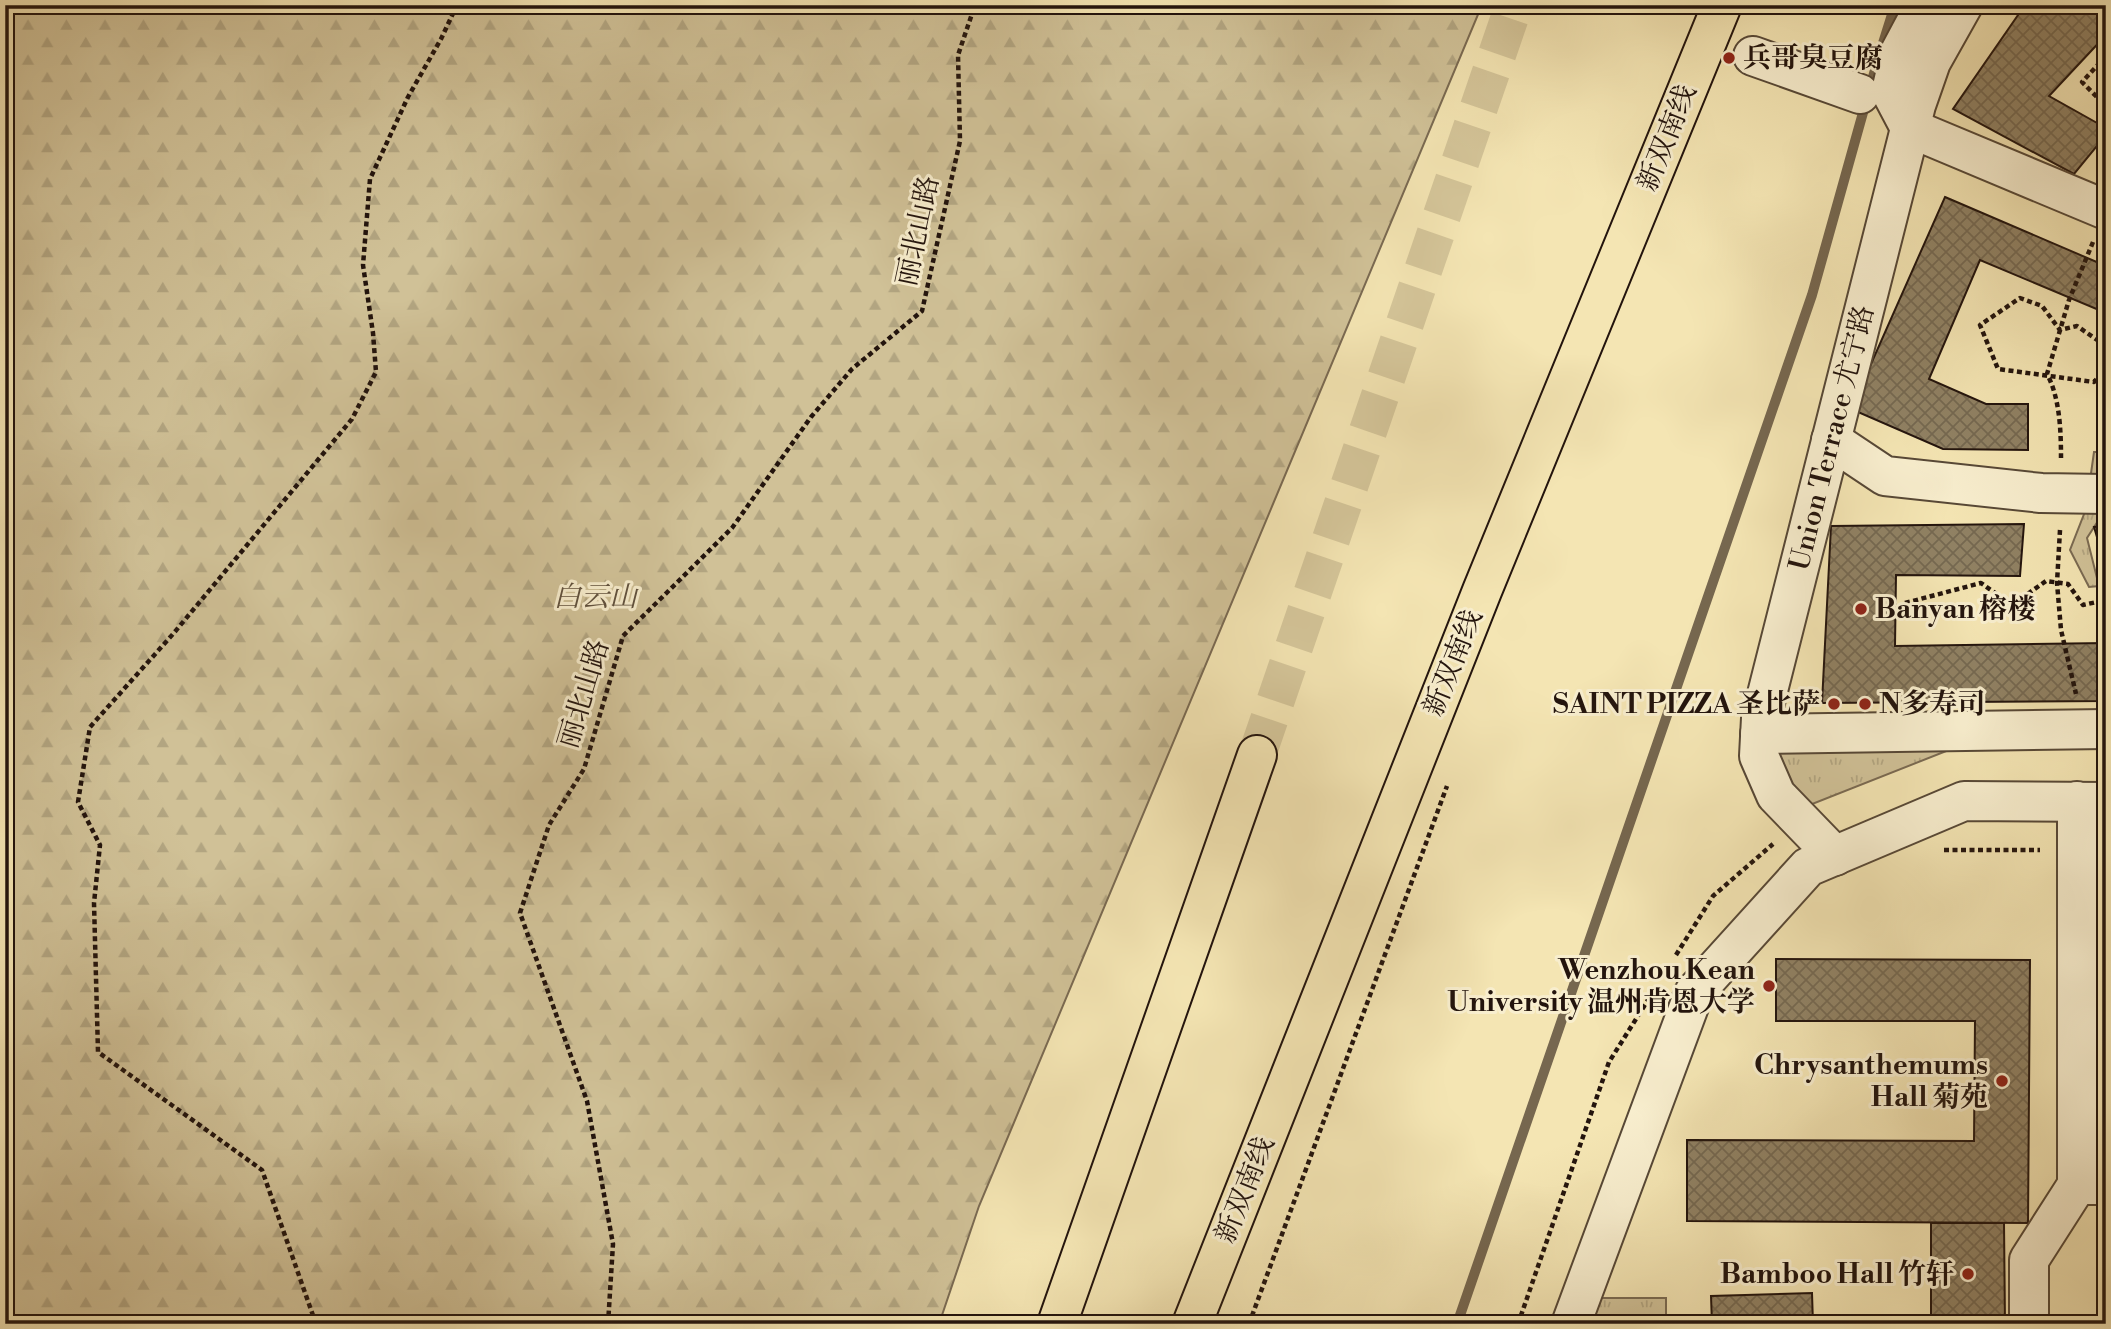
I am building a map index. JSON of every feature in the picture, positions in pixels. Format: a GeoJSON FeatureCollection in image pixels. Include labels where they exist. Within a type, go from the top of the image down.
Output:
{"type":"FeatureCollection","features":[{"type":"Feature","properties":{"kind":"main road","name":"新双南线"},"geometry":{"type":"LineString","coordinates":[[1192,1324],[1487,578],[1722,5]]}},
{"type":"Feature","properties":{"kind":"main road"},"geometry":{"type":"LineString","coordinates":[[1057,1324],[1257,755]]}},
{"type":"Feature","properties":{"kind":"street"},"geometry":{"type":"LineString","coordinates":[[1925,5],[1900,52],[1891,92],[1910,128],[2101,223]]}},
{"type":"Feature","properties":{"kind":"street","name":"Union Terrace 尤宁路"},"geometry":{"type":"LineString","coordinates":[[1835,856],[1776,795],[1759,756],[1760,734],[1767,692],[1916,105],[1931,62],[1963,5]]}},
{"type":"Feature","properties":{"kind":"street"},"geometry":{"type":"LineString","coordinates":[[1753,56],[1860,94]]}},
{"type":"Feature","properties":{"kind":"street"},"geometry":{"type":"LineString","coordinates":[[1831,440],[1885,476],[2041,493],[2106,494]]}},
{"type":"Feature","properties":{"kind":"street"},"geometry":{"type":"LineString","coordinates":[[1760,734],[2106,729]]}},
{"type":"Feature","properties":{"kind":"street"},"geometry":{"type":"LineString","coordinates":[[1571,1324],[1694,993],[1808,867],[1964,801],[2092,802],[2077,850],[2091,1185],[2029,1260],[2029,1324]]}},
{"type":"Feature","properties":{"kind":"path"},"geometry":{"type":"LineString","coordinates":[[316,1324],[262,1170],[98,1052],[94,903],[100,845],[78,802],[90,727],[173,634],[352,419],[376,372],[363,265],[370,178],[408,97],[457,5]]}},
{"type":"Feature","properties":{"kind":"path","name":"丽北山路"},"geometry":{"type":"LineString","coordinates":[[608,1324],[613,1244],[587,1101],[520,913],[549,825],[584,769],[623,636],[732,528],[811,417],[852,369],[922,311],[960,141],[958,55],[975,5]]}},
{"type":"Feature","properties":{"kind":"path"},"geometry":{"type":"LineString","coordinates":[[2106,56],[2082,82],[2106,106]]}},
{"type":"Feature","properties":{"kind":"path"},"geometry":{"type":"LineString","coordinates":[[2061,437],[2053,384],[2047,374],[2069,300],[2101,223]]}},
{"type":"Feature","properties":{"kind":"path"},"geometry":{"type":"LineString","coordinates":[[2060,330],[2042,306],[2020,298],[1980,325],[1998,369],[2095,382],[2106,368]]}},
{"type":"Feature","properties":{"kind":"path"},"geometry":{"type":"LineString","coordinates":[[2060,330],[2077,326],[2106,346]]}},
{"type":"Feature","properties":{"kind":"path"},"geometry":{"type":"LineString","coordinates":[[2060,525],[2057,583],[2062,630],[2077,698]]}},
{"type":"Feature","properties":{"kind":"path"},"geometry":{"type":"LineString","coordinates":[[1905,603],[1981,583],[2012,605],[2046,581],[2068,584],[2084,605],[2106,600]]}},
{"type":"Feature","properties":{"kind":"path"},"geometry":{"type":"LineString","coordinates":[[1939,850],[2077,850]]}},
{"type":"Feature","properties":{"kind":"path"},"geometry":{"type":"LineString","coordinates":[[997,1324],[1019,1318],[1029,1324]]}},
{"type":"Feature","properties":{"kind":"green space","name":"白云山"},"geometry":{"type":"Polygon","coordinates":[[[5,5],[1482,5],[979,1206],[939,1324],[5,1324],[5,5]]]}},
{"type":"Feature","properties":{"kind":"green space"},"geometry":{"type":"Polygon","coordinates":[[[2094,452],[2106,452],[2106,517],[2100,518],[2087,538],[2099,586],[2089,587],[2070,550],[2086,509],[2094,452]]]}},
{"type":"Feature","properties":{"kind":"green space"},"geometry":{"type":"Polygon","coordinates":[[[1964,744],[1792,812],[1759,749],[1964,744]]]}},
{"type":"Feature","properties":{"kind":"green space"},"geometry":{"type":"Polygon","coordinates":[[[1598,1298],[1666,1298],[1666,1324],[1591,1324],[1598,1298]]]}},
{"type":"Feature","properties":{"kind":"building"},"geometry":{"type":"Polygon","coordinates":[[[2025,5],[2106,5],[2106,35],[2049,96],[2106,128],[2106,135],[2074,174],[1953,109],[2025,5]]]}},
{"type":"Feature","properties":{"kind":"building"},"geometry":{"type":"Polygon","coordinates":[[[1945,197],[2106,266],[2106,313],[1980,260],[1929,379],[1986,404],[2028,404],[2028,450],[1943,449],[1851,409],[1945,197]]]}},
{"type":"Feature","properties":{"kind":"building"},"geometry":{"type":"Polygon","coordinates":[[[2098,393],[2106,393],[2106,439],[2099,439],[2098,393]]]}},
{"type":"Feature","properties":{"kind":"building","name":"Banyan 榕楼"},"geometry":{"type":"Polygon","coordinates":[[[2024,524],[2020,576],[1896,575],[1895,646],[2106,643],[2106,701],[1822,703],[1831,526],[2024,524]]]}},
{"type":"Feature","properties":{"kind":"building","name":"Banyan 榕楼"},"geometry":{"type":"Polygon","coordinates":[[[2106,526],[2106,568],[2094,527],[2106,526]]]}},
{"type":"Feature","properties":{"kind":"building"},"geometry":{"type":"Polygon","coordinates":[[[2102,870],[2106,870],[2106,1149],[2096,1149],[2102,870]]]}},
{"type":"Feature","properties":{"kind":"building","name":"Chrysanthemums Hall 菊苑"},"geometry":{"type":"Polygon","coordinates":[[[1776,959],[2030,960],[2028,1223],[1687,1221],[1687,1140],[1974,1141],[1975,1021],[1776,1021],[1776,959]]]}},
{"type":"Feature","properties":{"kind":"building"},"geometry":{"type":"Polygon","coordinates":[[[2103,1203],[2106,1203],[2106,1294],[2102,1294],[2103,1203]]]}},
{"type":"Feature","properties":{"kind":"building","name":"Bamboo Hall 竹轩"},"geometry":{"type":"Polygon","coordinates":[[[1931,1223],[2004,1223],[2005,1324],[1931,1324],[1931,1223]]]}},
{"type":"Feature","properties":{"kind":"building","name":"Bamboo Hall 竹轩"},"geometry":{"type":"Polygon","coordinates":[[[1812,1293],[1813,1324],[1712,1324],[1711,1296],[1812,1293]]]}},
{"type":"Feature","properties":{"kind":"waterway"},"geometry":{"type":"LineString","coordinates":[[1457,1324],[1812,295],[1895,5]]}},
{"type":"Feature","properties":{"kind":"tunnel"},"geometry":{"type":"LineString","coordinates":[[1257,755],[1514,5]]}},
{"type":"Feature","properties":{"kind":"place","name":"兵哥臭豆腐"},"geometry":{"type":"Point","coordinates":[1729,58]}},
{"type":"Feature","properties":{"kind":"place","name":"Banyan 榕楼"},"geometry":{"type":"Point","coordinates":[1861,609]}},
{"type":"Feature","properties":{"kind":"place","name":"SAINT PIZZA 圣比萨"},"geometry":{"type":"Point","coordinates":[1834,704]}},
{"type":"Feature","properties":{"kind":"place","name":"N多寿司"},"geometry":{"type":"Point","coordinates":[1865,704]}},
{"type":"Feature","properties":{"kind":"place","name":"Wenzhou Kean University 温州肯恩大学"},"geometry":{"type":"Point","coordinates":[1769,986]}},
{"type":"Feature","properties":{"kind":"place","name":"Chrysanthemums Hall 菊苑"},"geometry":{"type":"Point","coordinates":[2002,1081]}},
{"type":"Feature","properties":{"kind":"place","name":"Bamboo Hall 竹轩"},"geometry":{"type":"Point","coordinates":[1968,1274]}}]}
